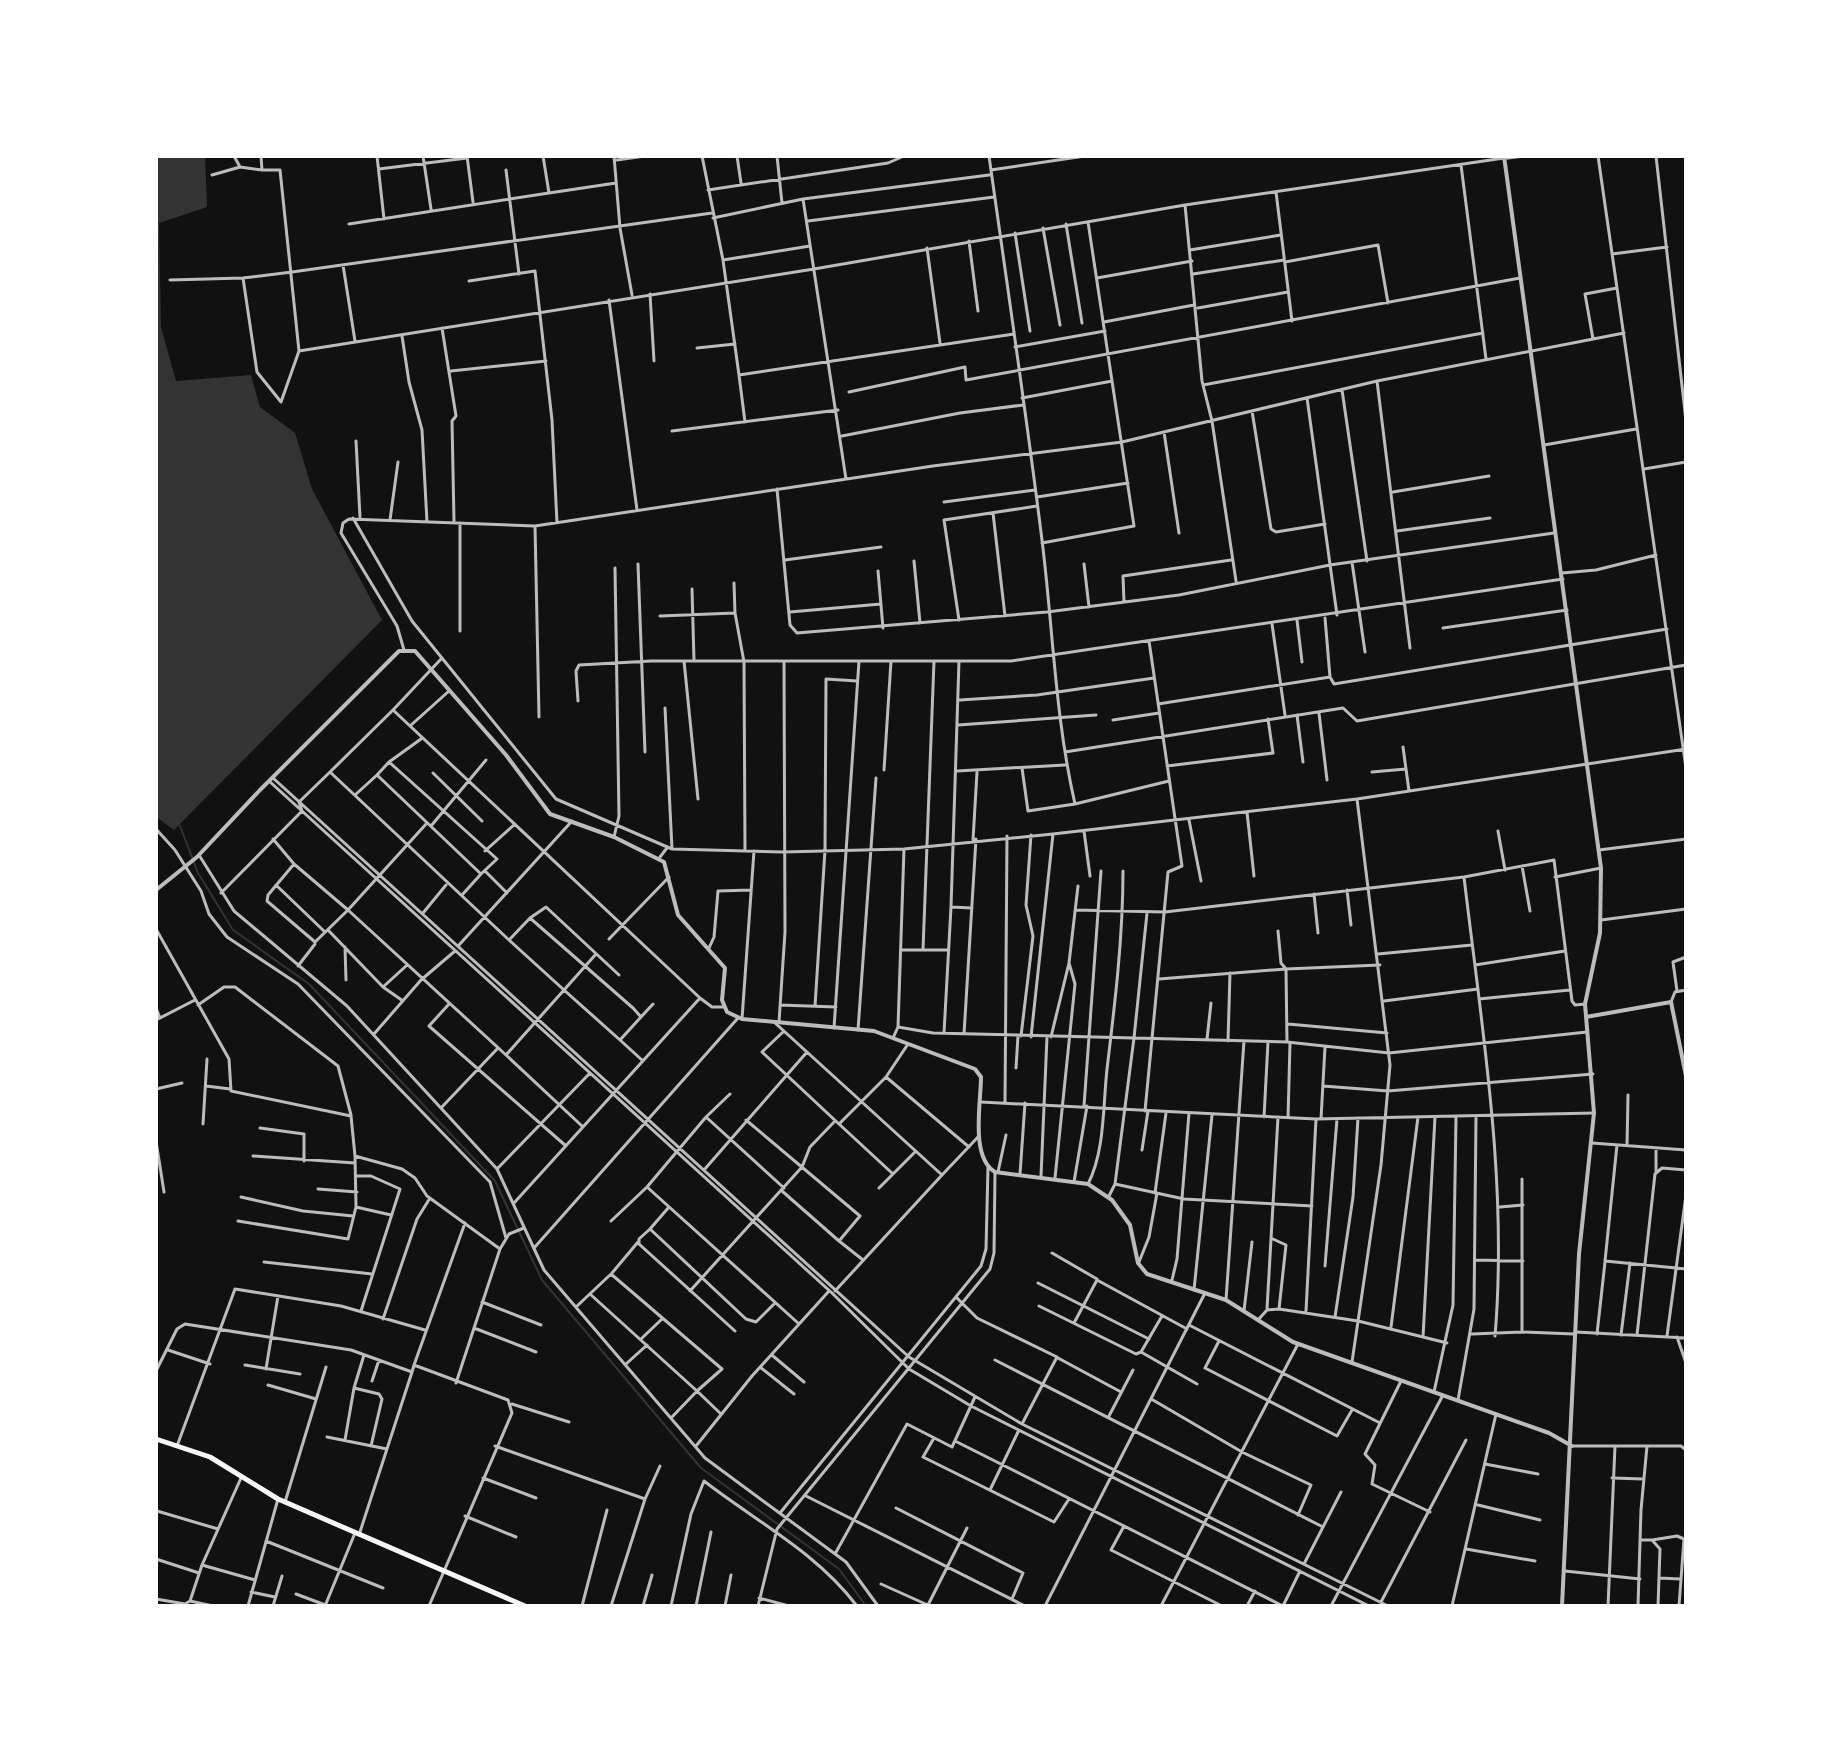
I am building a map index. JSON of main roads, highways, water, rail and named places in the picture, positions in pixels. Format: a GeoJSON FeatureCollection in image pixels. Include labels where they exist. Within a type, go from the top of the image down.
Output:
{"type":"FeatureCollection","features":[{"type":"Feature","properties":{"kind":"main road"},"geometry":{"type":"LineString","coordinates":[[156,1439],[210,1457],[278,1499],[525,1606]]}},
{"type":"Feature","properties":{"kind":"waterway"},"geometry":{"type":"LineString","coordinates":[[180,826],[198,873],[233,930],[309,984],[495,1181],[542,1280],[701,1468],[839,1569],[866,1606]]}}]}
